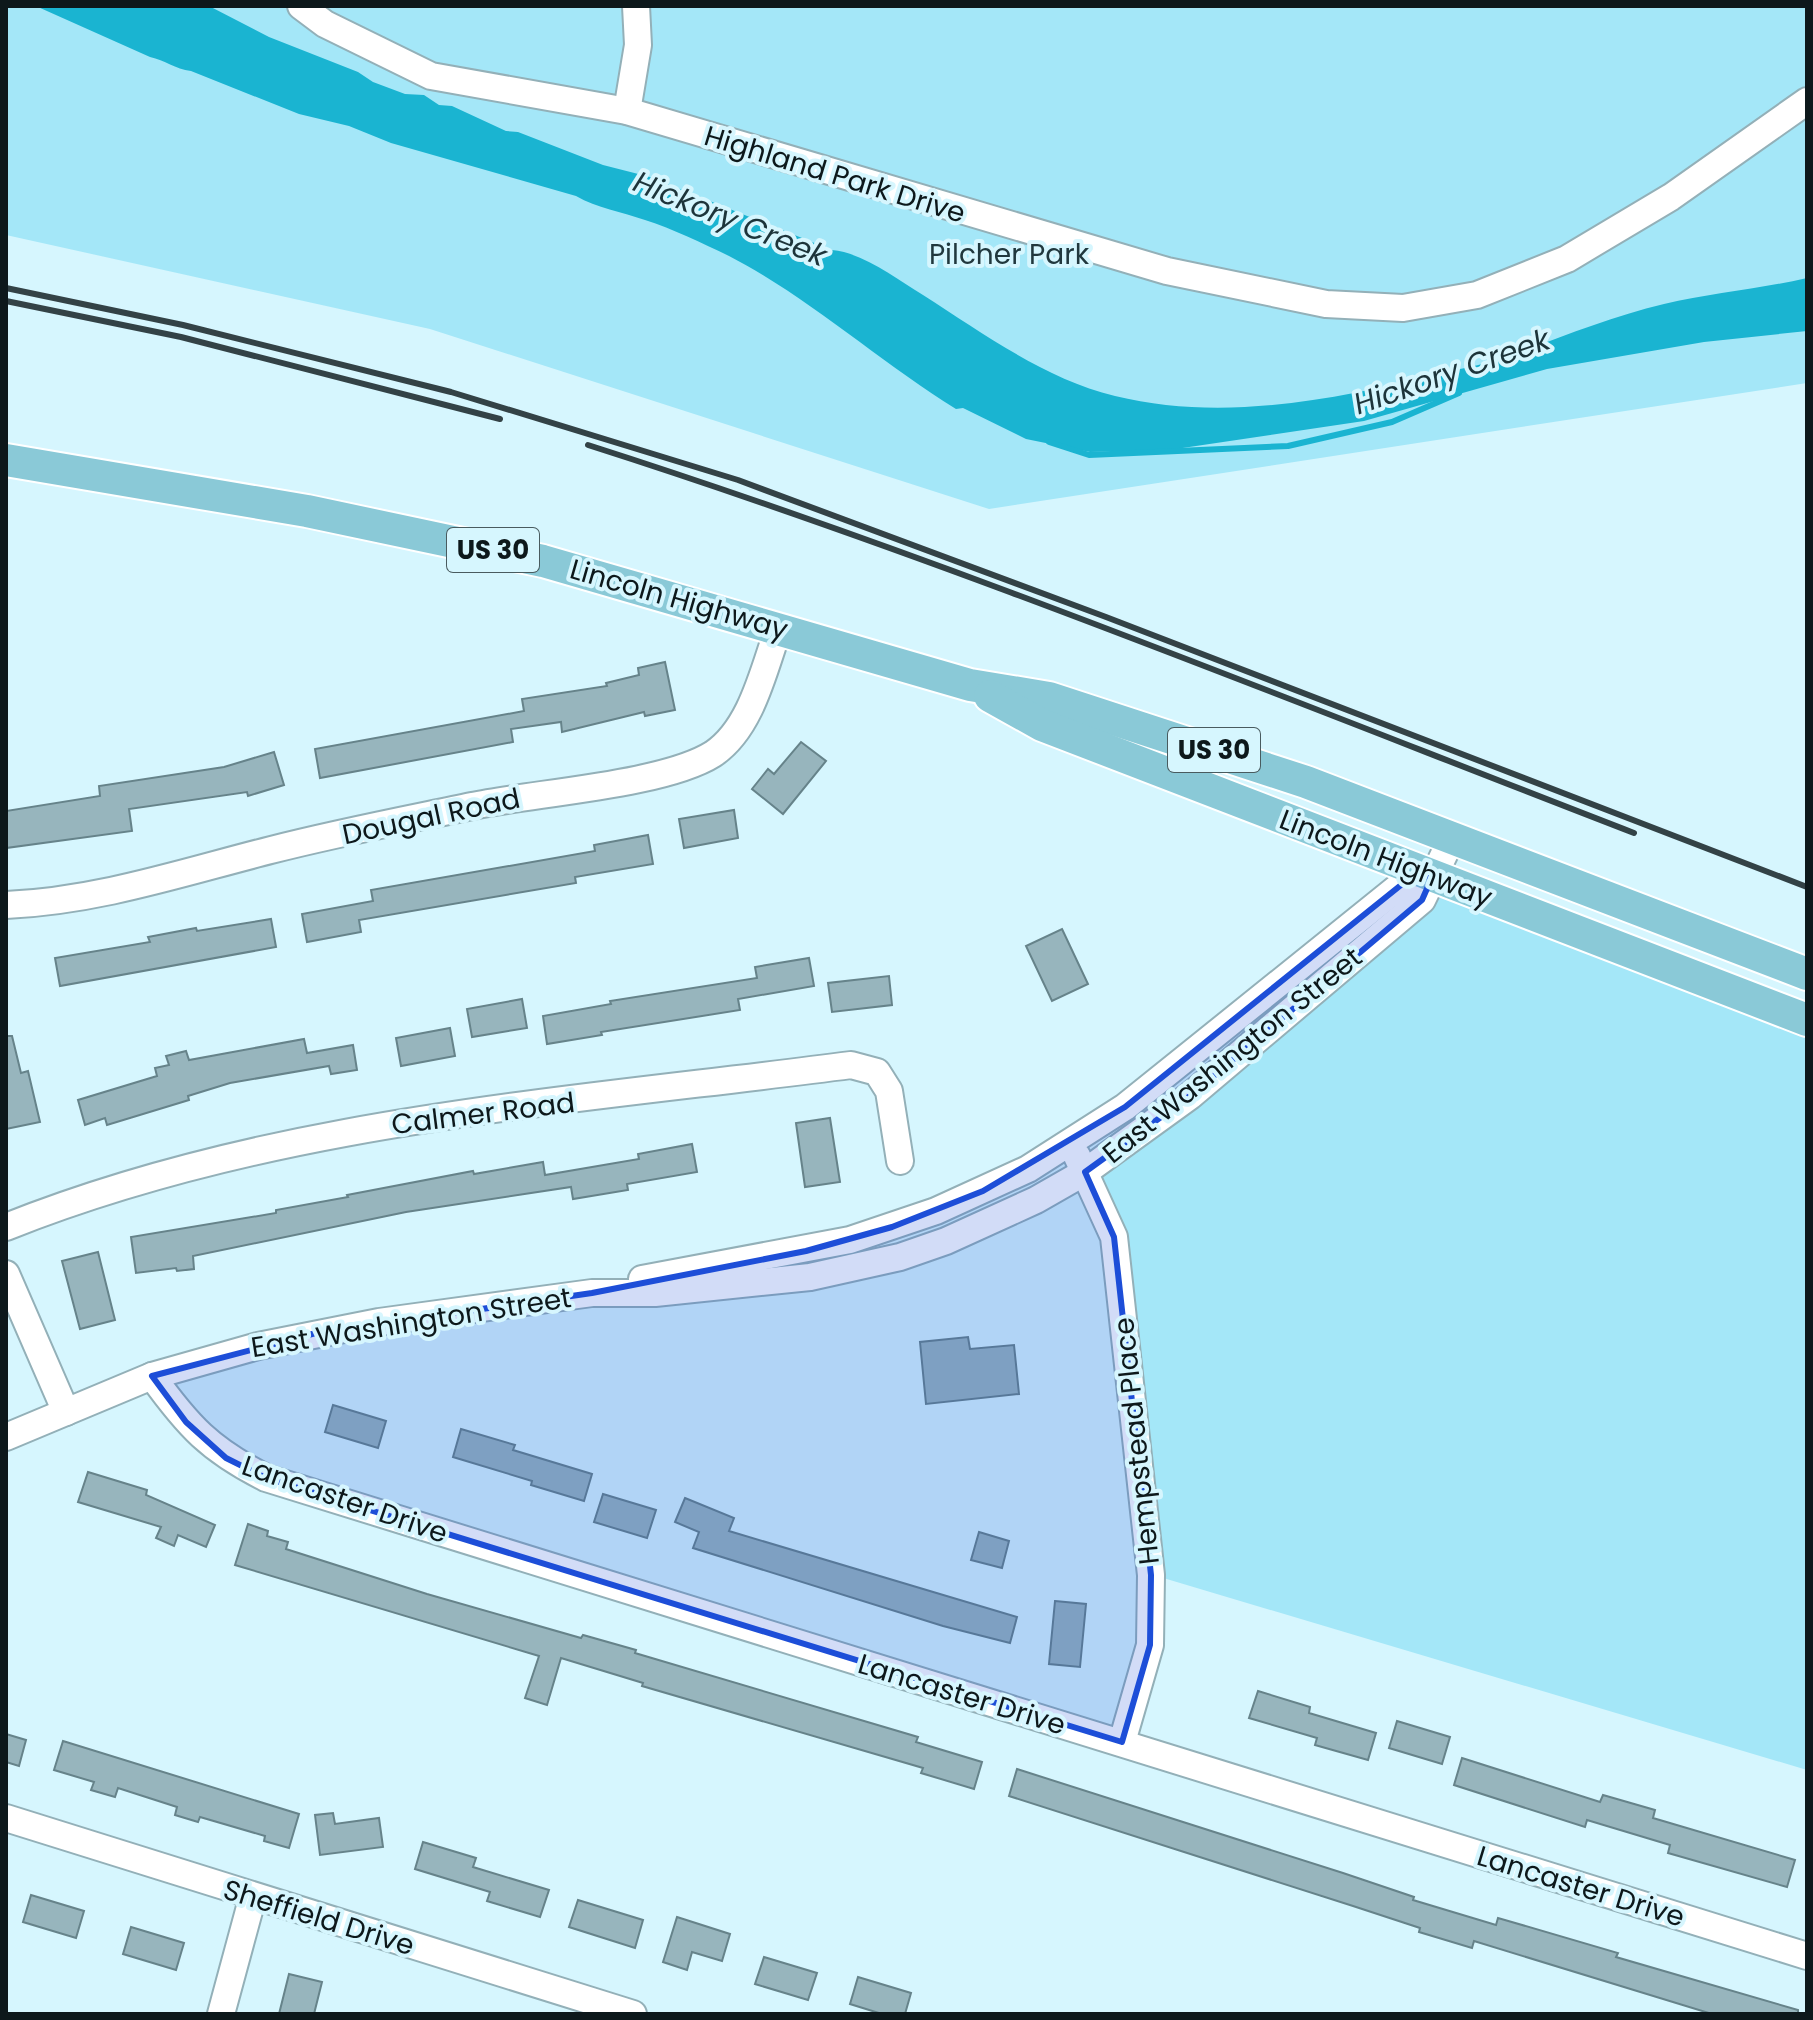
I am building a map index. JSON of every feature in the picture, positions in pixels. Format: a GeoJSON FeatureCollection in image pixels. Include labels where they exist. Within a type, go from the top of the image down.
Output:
{"type":"FeatureCollection","features":[{"type":"Feature","properties":{"kind":"main road","name":"Lincoln Highway"},"geometry":{"type":"LineString","coordinates":[[6,460],[307,511],[543,561],[779,627],[970,685],[1049,698],[1146,727],[1452,838],[1807,974]]}},
{"type":"Feature","properties":{"kind":"main road","name":"Lincoln Highway"},"geometry":{"type":"LineString","coordinates":[[970,685],[1042,725],[1807,1020]]}},
{"type":"Feature","properties":{"kind":"street","name":"Highland Park Drive"},"geometry":{"type":"LineString","coordinates":[[301,6],[325,24],[431,76],[627,111],[1167,271],[1326,304],[1403,308],[1477,295],[1567,259],[1671,197],[1807,101]]}},
{"type":"Feature","properties":{"kind":"street"},"geometry":{"type":"LineString","coordinates":[[627,111],[638,45],[636,6]]}},
{"type":"Feature","properties":{"kind":"street","name":"Dougal Road"},"geometry":{"type":"LineString","coordinates":[[6,905],[44,903],[169,880],[272,849],[444,812],[666,773],[714,753],[742,725],[779,627]]}},
{"type":"Feature","properties":{"kind":"street","name":"East Washington Street"},"geometry":{"type":"LineString","coordinates":[[592,1293],[655,1293],[732,1286],[857,1268],[946,1241],[1036,1200],[1085,1172],[1190,1096],[1422,900],[1452,838]]}},
{"type":"Feature","properties":{"kind":"street","name":"East Washington Street"},"geometry":{"type":"LineString","coordinates":[[6,1437],[152,1376],[229,1353],[329,1331],[592,1293],[653,1276],[806,1251],[892,1227],[983,1191],[1071,1145],[1173,1070],[1406,881],[1433,875]]}},
{"type":"Feature","properties":{"kind":"street","name":"Calmer Road"},"geometry":{"type":"LineString","coordinates":[[6,1227],[84,1195],[246,1151],[367,1128],[851,1065],[877,1072],[889,1091],[900,1161]]}},
{"type":"Feature","properties":{"kind":"street","name":"Hempstead Place"},"geometry":{"type":"LineString","coordinates":[[1071,1145],[1114,1237],[1151,1575],[1150,1645],[1122,1742]]}},
{"type":"Feature","properties":{"kind":"street"},"geometry":{"type":"LineString","coordinates":[[6,1274],[66,1412]]}},
{"type":"Feature","properties":{"kind":"street","name":"Lancaster Drive"},"geometry":{"type":"LineString","coordinates":[[152,1376],[186,1422],[226,1458],[266,1478],[1807,1956]]}},
{"type":"Feature","properties":{"kind":"street","name":"Sheffield Drive"},"geometry":{"type":"LineString","coordinates":[[6,1818],[633,2014]]}},
{"type":"Feature","properties":{"kind":"street"},"geometry":{"type":"LineString","coordinates":[[221,2014],[253,1896]]}},
{"type":"Feature","properties":{"kind":"highlighted area"},"geometry":{"type":"Polygon","coordinates":[[[1433,875],[1422,900],[1190,1096],[1085,1172],[1114,1237],[1151,1575],[1150,1645],[1122,1742],[266,1478],[226,1458],[186,1422],[152,1376],[316,1333],[592,1293],[806,1251],[892,1227],[983,1191],[1125,1107],[1406,881],[1433,875]]]}},
{"type":"Feature","properties":{"kind":"green space","name":"Pilcher Park"},"geometry":{"type":"Polygon","coordinates":[[[6,6],[1807,6],[1807,383],[989,509],[430,329],[6,235],[6,6]]]}},
{"type":"Feature","properties":{"kind":"green space"},"geometry":{"type":"Polygon","coordinates":[[[1435,888],[1807,1029],[1807,1770],[1160,1577],[1101,1176],[1435,888]]]}},
{"type":"Feature","properties":{"kind":"water"},"geometry":{"type":"Polygon","coordinates":[[[25,6],[209,6],[269,37],[358,72],[373,82],[405,94],[424,95],[439,105],[452,106],[506,131],[518,132],[603,165],[650,177],[832,250],[856,256],[992,340],[1064,379],[1115,396],[1155,404],[1237,407],[1359,392],[1496,360],[1607,320],[1664,304],[1807,278],[1807,331],[1704,342],[1547,369],[1364,421],[1169,450],[1090,452],[1026,439],[963,408],[956,409],[787,290],[729,256],[677,232],[576,196],[391,143],[349,126],[299,114],[150,57],[38,7],[25,6]]]}},
{"type":"Feature","properties":{"kind":"building"},"geometry":{"type":"Polygon","coordinates":[[[665,662],[675,710],[645,716],[644,712],[562,732],[561,722],[511,729],[513,742],[320,778],[315,749],[524,711],[522,699],[607,686],[606,683],[639,675],[638,668],[665,662]]]}},
{"type":"Feature","properties":{"kind":"building"},"geometry":{"type":"Polygon","coordinates":[[[801,742],[826,761],[783,814],[752,789],[768,769],[774,774],[801,742]]]}},
{"type":"Feature","properties":{"kind":"building"},"geometry":{"type":"Polygon","coordinates":[[[274,752],[284,785],[248,796],[247,792],[129,809],[132,831],[6,848],[6,811],[100,796],[99,786],[224,767],[274,752]]]}},
{"type":"Feature","properties":{"kind":"building"},"geometry":{"type":"Polygon","coordinates":[[[734,810],[738,838],[684,848],[679,819],[734,810]]]}},
{"type":"Feature","properties":{"kind":"building"},"geometry":{"type":"Polygon","coordinates":[[[648,835],[653,864],[575,877],[576,883],[359,920],[361,932],[307,942],[302,914],[373,901],[371,890],[595,851],[594,845],[648,835]]]}},
{"type":"Feature","properties":{"kind":"building"},"geometry":{"type":"Polygon","coordinates":[[[271,919],[276,947],[60,986],[55,958],[150,942],[148,937],[196,928],[197,931],[271,919]]]}},
{"type":"Feature","properties":{"kind":"building"},"geometry":{"type":"Polygon","coordinates":[[[1062,929],[1088,984],[1052,1001],[1026,946],[1062,929]]]}},
{"type":"Feature","properties":{"kind":"building"},"geometry":{"type":"Polygon","coordinates":[[[809,958],[814,986],[738,999],[740,1010],[601,1032],[602,1035],[547,1044],[543,1016],[611,1004],[610,1001],[757,978],[755,967],[809,958]]]}},
{"type":"Feature","properties":{"kind":"building"},"geometry":{"type":"Polygon","coordinates":[[[889,976],[892,1005],[832,1012],[828,983],[889,976]]]}},
{"type":"Feature","properties":{"kind":"building"},"geometry":{"type":"Polygon","coordinates":[[[522,999],[527,1028],[472,1037],[467,1009],[522,999]]]}},
{"type":"Feature","properties":{"kind":"building"},"geometry":{"type":"Polygon","coordinates":[[[450,1028],[455,1056],[401,1066],[396,1038],[450,1028]]]}},
{"type":"Feature","properties":{"kind":"building"},"geometry":{"type":"Polygon","coordinates":[[[6,1036],[12,1036],[21,1073],[28,1071],[40,1122],[6,1129],[6,1036]]]}},
{"type":"Feature","properties":{"kind":"building"},"geometry":{"type":"Polygon","coordinates":[[[304,1039],[307,1053],[353,1045],[357,1070],[331,1074],[329,1066],[230,1083],[188,1096],[189,1100],[107,1125],[105,1118],[85,1125],[78,1100],[157,1076],[155,1068],[169,1065],[166,1056],[186,1051],[189,1060],[304,1039]]]}},
{"type":"Feature","properties":{"kind":"building"},"geometry":{"type":"Polygon","coordinates":[[[830,1118],[840,1182],[805,1187],[796,1123],[830,1118]]]}},
{"type":"Feature","properties":{"kind":"building"},"geometry":{"type":"Polygon","coordinates":[[[692,1144],[697,1172],[627,1184],[628,1190],[573,1199],[571,1187],[406,1212],[193,1256],[194,1269],[136,1273],[131,1237],[276,1213],[276,1210],[473,1171],[474,1174],[543,1162],[545,1175],[639,1159],[638,1154],[692,1144]]]}},
{"type":"Feature","properties":{"kind":"building"},"geometry":{"type":"Polygon","coordinates":[[[98,1252],[115,1320],[80,1329],[62,1261],[98,1252]]]}},
{"type":"Feature","properties":{"kind":"building"},"geometry":{"type":"Polygon","coordinates":[[[968,1337],[970,1349],[1014,1345],[1019,1394],[926,1404],[920,1342],[968,1337]]]}},
{"type":"Feature","properties":{"kind":"building"},"geometry":{"type":"Polygon","coordinates":[[[333,1405],[386,1421],[378,1448],[325,1432],[333,1405]]]}},
{"type":"Feature","properties":{"kind":"building"},"geometry":{"type":"Polygon","coordinates":[[[461,1429],[515,1445],[513,1450],[592,1474],[584,1501],[531,1485],[532,1481],[453,1457],[461,1429]]]}},
{"type":"Feature","properties":{"kind":"building"},"geometry":{"type":"Polygon","coordinates":[[[88,1472],[147,1490],[146,1495],[215,1525],[206,1547],[178,1535],[174,1546],[156,1538],[161,1527],[78,1502],[88,1472]]]}},
{"type":"Feature","properties":{"kind":"building"},"geometry":{"type":"Polygon","coordinates":[[[603,1494],[656,1510],[647,1538],[594,1522],[603,1494]]]}},
{"type":"Feature","properties":{"kind":"building"},"geometry":{"type":"Polygon","coordinates":[[[685,1498],[734,1518],[729,1531],[1017,1617],[1010,1643],[943,1626],[693,1548],[699,1532],[675,1522],[685,1498]]]}},
{"type":"Feature","properties":{"kind":"building"},"geometry":{"type":"Polygon","coordinates":[[[248,1524],[268,1531],[267,1536],[288,1542],[286,1549],[427,1594],[581,1638],[583,1635],[636,1650],[635,1653],[918,1737],[916,1742],[982,1762],[974,1789],[921,1773],[923,1768],[642,1686],[643,1683],[561,1658],[547,1705],[525,1698],[539,1656],[235,1565],[248,1524]]]}},
{"type":"Feature","properties":{"kind":"building"},"geometry":{"type":"Polygon","coordinates":[[[979,1532],[1009,1541],[1002,1568],[971,1560],[979,1532]]]}},
{"type":"Feature","properties":{"kind":"building"},"geometry":{"type":"Polygon","coordinates":[[[1055,1601],[1086,1604],[1080,1667],[1049,1664],[1055,1601]]]}},
{"type":"Feature","properties":{"kind":"building"},"geometry":{"type":"Polygon","coordinates":[[[1258,1691],[1310,1707],[1309,1713],[1376,1733],[1368,1760],[1315,1745],[1317,1738],[1249,1718],[1258,1691]]]}},
{"type":"Feature","properties":{"kind":"building"},"geometry":{"type":"Polygon","coordinates":[[[1397,1721],[1450,1737],[1442,1764],[1389,1748],[1397,1721]]]}},
{"type":"Feature","properties":{"kind":"building"},"geometry":{"type":"Polygon","coordinates":[[[6,1734],[26,1740],[19,1766],[6,1762],[6,1734]]]}},
{"type":"Feature","properties":{"kind":"building"},"geometry":{"type":"Polygon","coordinates":[[[63,1741],[299,1814],[289,1848],[264,1841],[265,1836],[200,1817],[198,1822],[175,1815],[177,1807],[118,1788],[115,1797],[91,1790],[94,1782],[54,1770],[63,1741]]]}},
{"type":"Feature","properties":{"kind":"building"},"geometry":{"type":"Polygon","coordinates":[[[1462,1758],[1600,1802],[1603,1795],[1655,1810],[1653,1818],[1795,1860],[1787,1887],[1668,1853],[1670,1845],[1587,1820],[1585,1827],[1454,1785],[1462,1758]]]}},
{"type":"Feature","properties":{"kind":"building"},"geometry":{"type":"Polygon","coordinates":[[[1017,1769],[1343,1873],[1414,1897],[1413,1900],[1496,1925],[1498,1918],[1618,1953],[1616,1957],[1798,2010],[1798,2014],[1712,2014],[1474,1941],[1472,1948],[1419,1932],[1420,1928],[1009,1796],[1017,1769]]]}},
{"type":"Feature","properties":{"kind":"building"},"geometry":{"type":"Polygon","coordinates":[[[333,1813],[335,1824],[379,1818],[383,1847],[320,1855],[315,1815],[333,1813]]]}},
{"type":"Feature","properties":{"kind":"building"},"geometry":{"type":"Polygon","coordinates":[[[423,1842],[476,1858],[473,1867],[549,1890],[540,1917],[487,1901],[490,1892],[415,1869],[423,1842]]]}},
{"type":"Feature","properties":{"kind":"building"},"geometry":{"type":"Polygon","coordinates":[[[31,1895],[84,1911],[76,1938],[23,1922],[31,1895]]]}},
{"type":"Feature","properties":{"kind":"building"},"geometry":{"type":"Polygon","coordinates":[[[578,1900],[643,1920],[635,1948],[569,1927],[578,1900]]]}},
{"type":"Feature","properties":{"kind":"building"},"geometry":{"type":"Polygon","coordinates":[[[677,1917],[730,1934],[722,1961],[692,1952],[687,1970],[663,1962],[677,1917]]]}},
{"type":"Feature","properties":{"kind":"building"},"geometry":{"type":"Polygon","coordinates":[[[131,1927],[184,1943],[176,1970],[123,1954],[131,1927]]]}},
{"type":"Feature","properties":{"kind":"building"},"geometry":{"type":"Polygon","coordinates":[[[764,1957],[817,1973],[808,2000],[755,1984],[764,1957]]]}},
{"type":"Feature","properties":{"kind":"building"},"geometry":{"type":"Polygon","coordinates":[[[289,1974],[322,1982],[314,2014],[279,2014],[289,1974]]]}},
{"type":"Feature","properties":{"kind":"building"},"geometry":{"type":"Polygon","coordinates":[[[858,1977],[911,1993],[905,2014],[882,2014],[850,2004],[858,1977]]]}},
{"type":"Feature","properties":{"kind":"waterway","name":"Hickory Creek"},"geometry":{"type":"LineString","coordinates":[[1049,442],[1089,455],[1288,446],[1392,422],[1459,393]]}},
{"type":"Feature","properties":{"kind":"railway"},"geometry":{"type":"LineString","coordinates":[[6,288],[183,325],[451,392],[738,480],[1106,617],[1807,887]]}},
{"type":"Feature","properties":{"kind":"railway"},"geometry":{"type":"LineString","coordinates":[[6,301],[181,337],[500,419]]}},
{"type":"Feature","properties":{"kind":"railway"},"geometry":{"type":"LineString","coordinates":[[588,445],[852,534],[983,582],[1634,833]]}}]}
